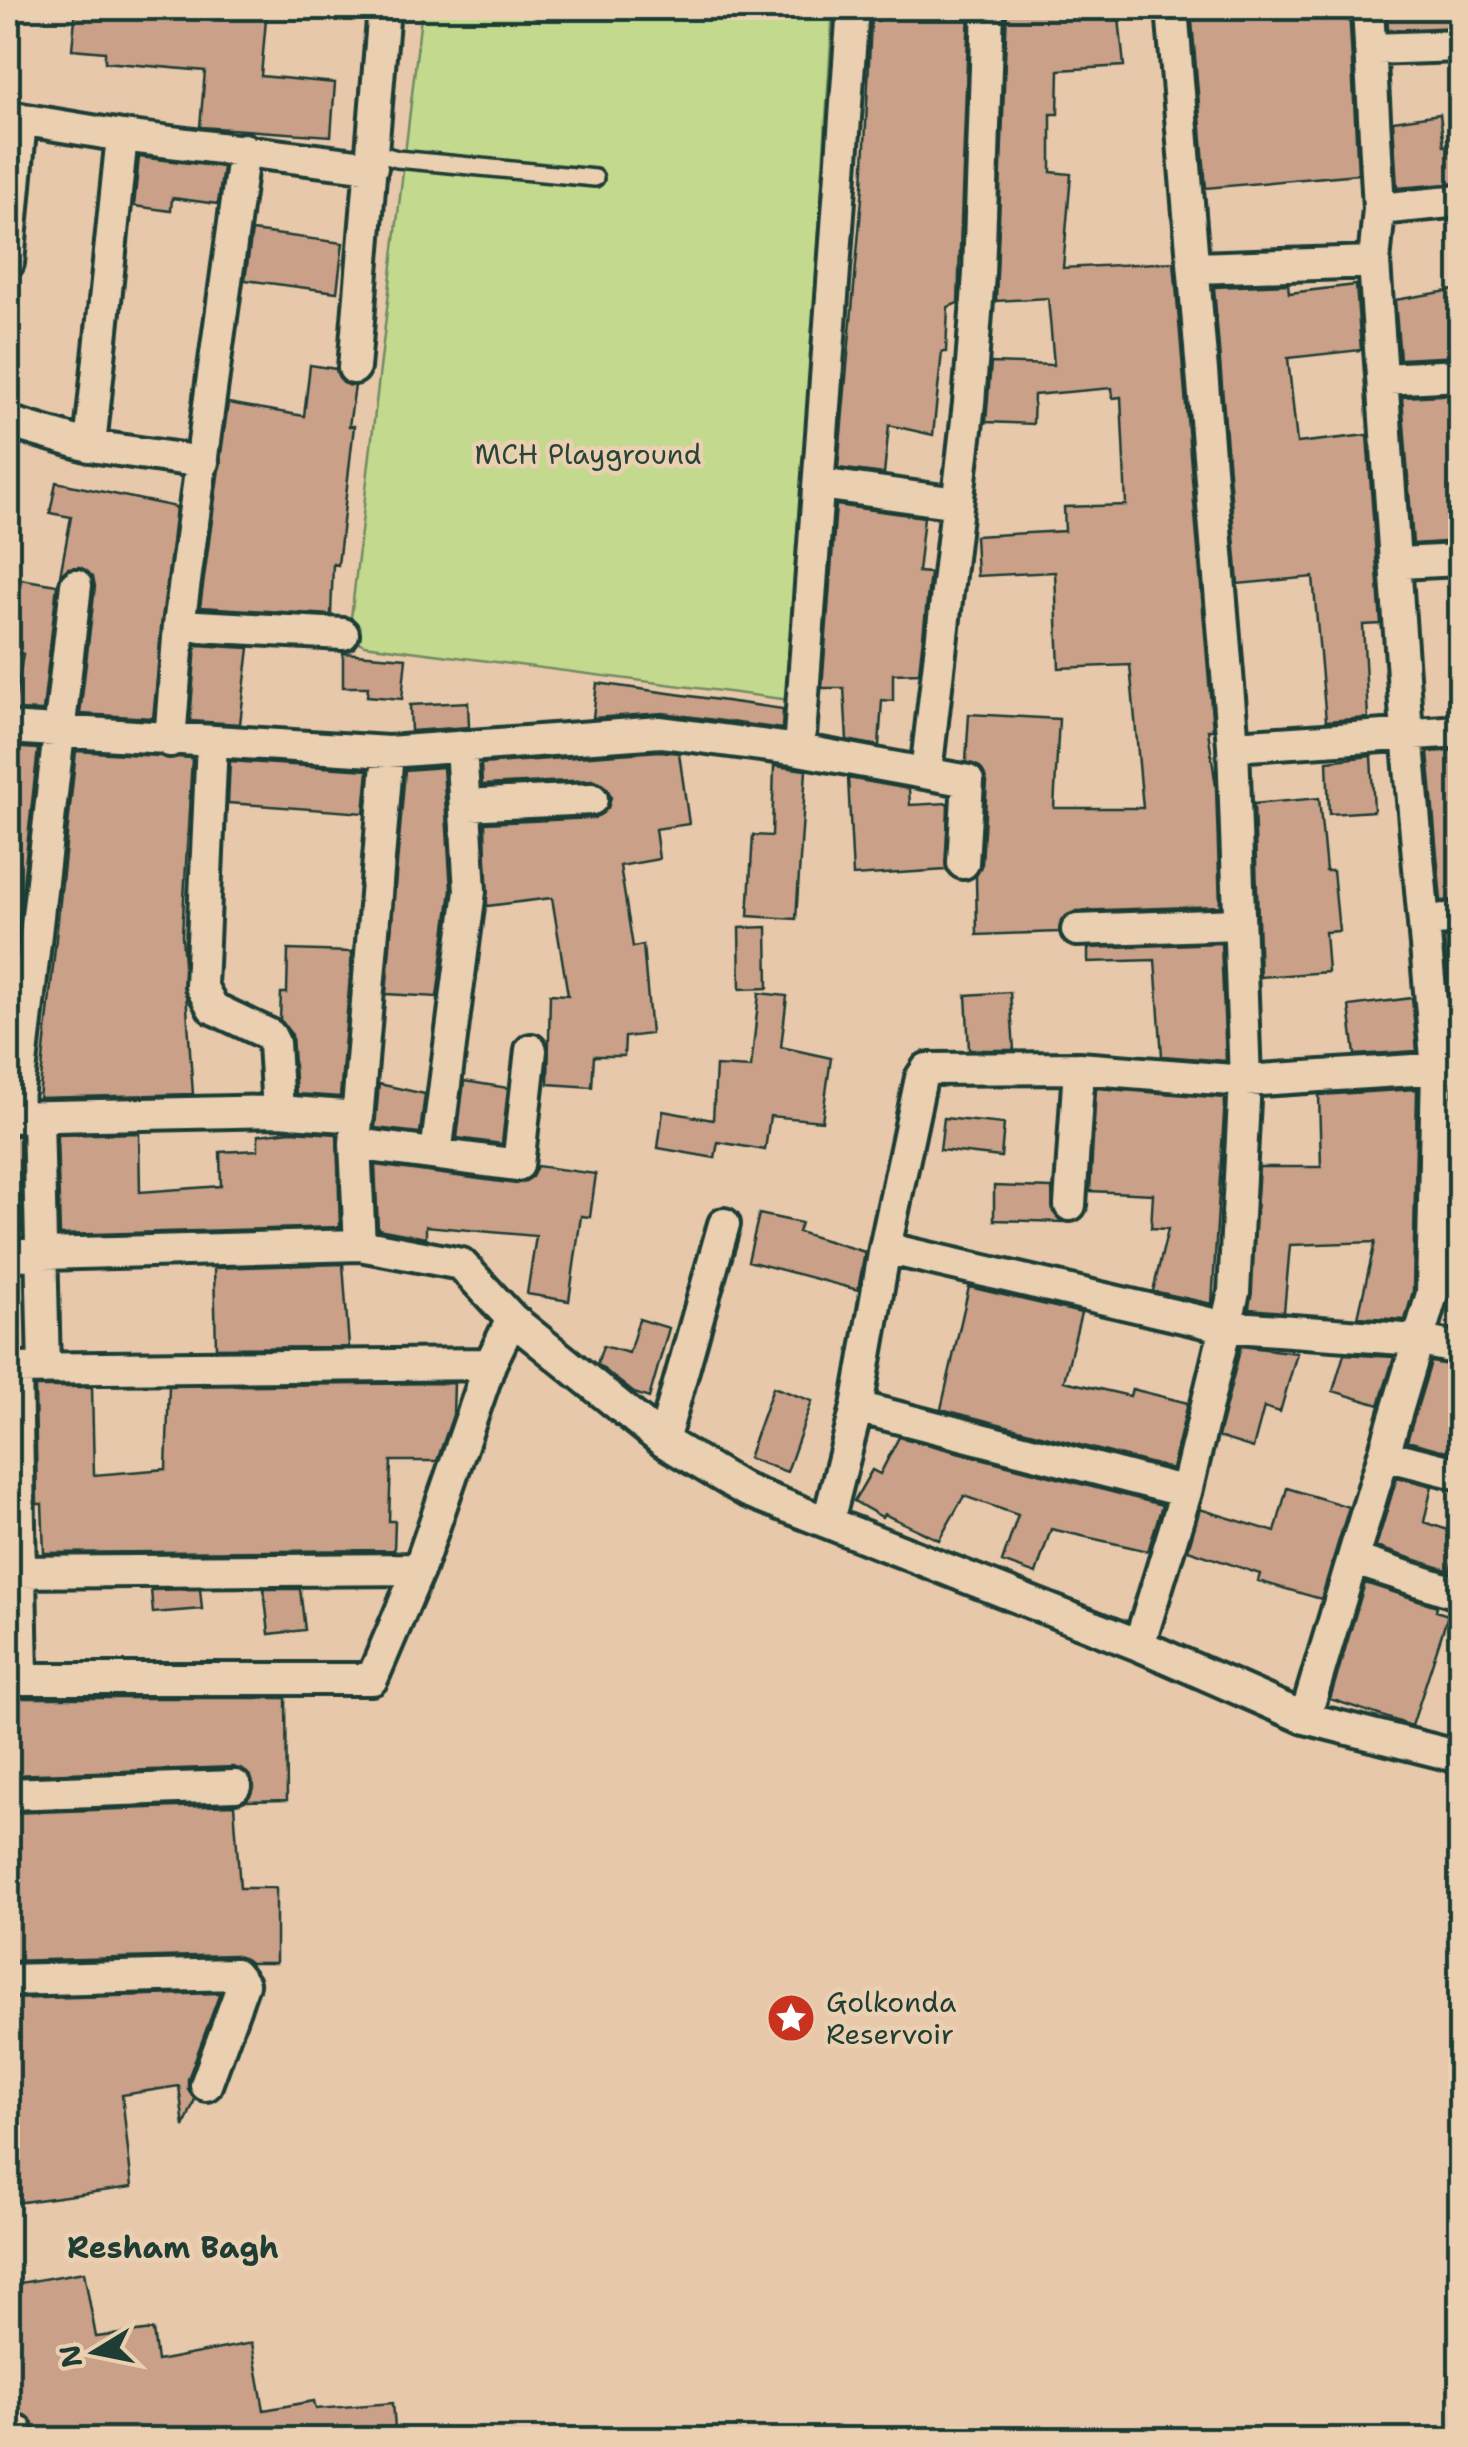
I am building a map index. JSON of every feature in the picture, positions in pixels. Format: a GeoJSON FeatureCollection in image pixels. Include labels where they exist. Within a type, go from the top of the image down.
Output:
{"type":"FeatureCollection","features":[{"type":"Feature","properties":{"kind":"street"},"geometry":{"type":"LineString","coordinates":[[354,368],[384,8]]}},
{"type":"Feature","properties":{"kind":"street"},"geometry":{"type":"LineString","coordinates":[[798,750],[853,8]]}},
{"type":"Feature","properties":{"kind":"street"},"geometry":{"type":"LineString","coordinates":[[926,773],[979,274],[988,8]]}},
{"type":"Feature","properties":{"kind":"street"},"geometry":{"type":"LineString","coordinates":[[1139,1645],[1186,1492],[1222,1326],[1234,1292],[1245,1081],[1233,746],[1172,8]]}},
{"type":"Feature","properties":{"kind":"street"},"geometry":{"type":"LineString","coordinates":[[1305,1718],[1432,1294],[1449,1068],[1424,922],[1407,733],[1399,563],[1374,262],[1379,209],[1368,8]]}},
{"type":"Feature","properties":{"kind":"street"},"geometry":{"type":"LineString","coordinates":[[1370,49],[1460,46]]}},
{"type":"Feature","properties":{"kind":"street"},"geometry":{"type":"LineString","coordinates":[[8,263],[14,118],[122,136],[373,160]]}},
{"type":"Feature","properties":{"kind":"street"},"geometry":{"type":"LineString","coordinates":[[90,446],[122,136]]}},
{"type":"Feature","properties":{"kind":"street"},"geometry":{"type":"LineString","coordinates":[[170,741],[179,625],[244,149]]}},
{"type":"Feature","properties":{"kind":"street"},"geometry":{"type":"LineString","coordinates":[[1379,209],[1460,201]]}},
{"type":"Feature","properties":{"kind":"street"},"geometry":{"type":"LineString","coordinates":[[1196,268],[1374,262]]}},
{"type":"Feature","properties":{"kind":"street"},"geometry":{"type":"LineString","coordinates":[[1384,379],[1460,374]]}},
{"type":"Feature","properties":{"kind":"street"},"geometry":{"type":"LineString","coordinates":[[8,422],[90,446],[203,462]]}},
{"type":"Feature","properties":{"kind":"street"},"geometry":{"type":"LineString","coordinates":[[820,484],[957,502]]}},
{"type":"Feature","properties":{"kind":"street"},"geometry":{"type":"LineString","coordinates":[[1399,563],[1460,560]]}},
{"type":"Feature","properties":{"kind":"street"},"geometry":{"type":"LineString","coordinates":[[76,585],[20,1117],[42,1254],[22,1369],[14,1572],[15,1678],[372,1679],[419,1569],[490,1364],[512,1319]]}},
{"type":"Feature","properties":{"kind":"street"},"geometry":{"type":"LineString","coordinates":[[179,625],[343,634]]}},
{"type":"Feature","properties":{"kind":"street"},"geometry":{"type":"LineString","coordinates":[[8,728],[388,752],[661,732],[798,750],[968,780],[963,862]]}},
{"type":"Feature","properties":{"kind":"street"},"geometry":{"type":"LineString","coordinates":[[1233,746],[1460,731]]}},
{"type":"Feature","properties":{"kind":"street"},"geometry":{"type":"LineString","coordinates":[[212,742],[201,986],[213,1008],[270,1035],[274,1042],[278,1112]]}},
{"type":"Feature","properties":{"kind":"street"},"geometry":{"type":"LineString","coordinates":[[436,1154],[470,891],[462,747]]}},
{"type":"Feature","properties":{"kind":"street"},"geometry":{"type":"LineString","coordinates":[[360,1245],[356,1131],[388,752]]}},
{"type":"Feature","properties":{"kind":"street"},"geometry":{"type":"LineString","coordinates":[[465,806],[592,799]]}},
{"type":"Feature","properties":{"kind":"street"},"geometry":{"type":"LineString","coordinates":[[1424,922],[1460,918]]}},
{"type":"Feature","properties":{"kind":"street"},"geometry":{"type":"LineString","coordinates":[[1077,930],[1237,924]]}},
{"type":"Feature","properties":{"kind":"street"},"geometry":{"type":"LineString","coordinates":[[20,1117],[278,1112],[436,1154],[518,1165],[530,1050]]}},
{"type":"Feature","properties":{"kind":"street"},"geometry":{"type":"LineString","coordinates":[[828,1521],[857,1407],[884,1248],[921,1078],[927,1069],[1078,1068],[1245,1081],[1449,1068]]}},
{"type":"Feature","properties":{"kind":"street"},"geometry":{"type":"LineString","coordinates":[[1070,1205],[1078,1068]]}},
{"type":"Feature","properties":{"kind":"street"},"geometry":{"type":"LineString","coordinates":[[664,1442],[724,1224]]}},
{"type":"Feature","properties":{"kind":"street"},"geometry":{"type":"LineString","coordinates":[[8,1255],[360,1245],[461,1264],[512,1319],[664,1442],[744,1490],[1139,1645],[1305,1718],[1460,1757]]}},
{"type":"Feature","properties":{"kind":"street"},"geometry":{"type":"LineString","coordinates":[[884,1248],[1222,1326],[1417,1340],[1460,1349]]}},
{"type":"Feature","properties":{"kind":"street"},"geometry":{"type":"LineString","coordinates":[[22,1369],[490,1364]]}},
{"type":"Feature","properties":{"kind":"street"},"geometry":{"type":"LineString","coordinates":[[857,1407],[1186,1492]]}},
{"type":"Feature","properties":{"kind":"street"},"geometry":{"type":"LineString","coordinates":[[1384,1455],[1460,1474]]}},
{"type":"Feature","properties":{"kind":"street"},"geometry":{"type":"LineString","coordinates":[[1355,1560],[1460,1594]]}},
{"type":"Feature","properties":{"kind":"street"},"geometry":{"type":"LineString","coordinates":[[14,1572],[419,1569]]}},
{"type":"Feature","properties":{"kind":"street"},"geometry":{"type":"LineString","coordinates":[[8,1794],[235,1786]]}},
{"type":"Feature","properties":{"kind":"street"},"geometry":{"type":"LineString","coordinates":[[8,1980],[235,1974],[243,1984],[206,2085]]}},
{"type":"Feature","properties":{"kind":"street"},"geometry":{"type":"LineString","coordinates":[[8,2429],[17,2431],[20,2440]]}},
{"type":"Feature","properties":{"kind":"lane"},"geometry":{"type":"LineString","coordinates":[[373,160],[594,178]]}},
{"type":"Feature","properties":{"kind":"green space","name":"MCH Playground"},"geometry":{"type":"Polygon","coordinates":[[[422,8],[833,8],[790,700],[364,645],[349,635],[422,8]]]}},
{"type":"Feature","properties":{"kind":"building"},"geometry":{"type":"Polygon","coordinates":[[[76,8],[267,8],[261,76],[335,83],[331,136],[200,127],[205,71],[105,62],[105,52],[72,49],[76,8]]]}},
{"type":"Feature","properties":{"kind":"building"},"geometry":{"type":"Polygon","coordinates":[[[879,8],[969,8],[958,303],[948,307],[946,352],[942,352],[933,435],[889,425],[884,474],[838,468],[863,186],[871,21],[878,21],[879,8]]]}},
{"type":"Feature","properties":{"kind":"building"},"geometry":{"type":"Polygon","coordinates":[[[1007,8],[1118,8],[1124,66],[1059,70],[1058,114],[1051,114],[1051,172],[1071,174],[1063,268],[1174,262],[1213,730],[1208,730],[1216,787],[1220,906],[1076,911],[1061,920],[1059,932],[977,935],[976,876],[982,864],[987,782],[980,767],[966,762],[969,714],[1059,719],[1054,808],[1143,808],[1130,665],[1059,668],[1055,572],[977,576],[975,536],[1065,531],[1064,507],[1126,505],[1121,397],[1113,398],[1112,388],[1034,395],[1033,424],[986,422],[991,363],[1054,365],[1048,298],[996,301],[1007,8]]]}},
{"type":"Feature","properties":{"kind":"building"},"geometry":{"type":"Polygon","coordinates":[[[1349,8],[1358,174],[1206,188],[1191,9],[1349,8]]]}},
{"type":"Feature","properties":{"kind":"building"},"geometry":{"type":"Polygon","coordinates":[[[1387,8],[1460,8],[1460,27],[1388,30],[1387,8]]]}},
{"type":"Feature","properties":{"kind":"building"},"geometry":{"type":"Polygon","coordinates":[[[1440,114],[1444,146],[1460,145],[1460,183],[1397,188],[1393,121],[1440,114]]]}},
{"type":"Feature","properties":{"kind":"building"},"geometry":{"type":"Polygon","coordinates":[[[139,157],[223,167],[218,204],[172,198],[171,211],[134,206],[139,157]]]}},
{"type":"Feature","properties":{"kind":"building"},"geometry":{"type":"Polygon","coordinates":[[[252,231],[343,243],[337,292],[245,280],[252,231]]]}},
{"type":"Feature","properties":{"kind":"building"},"geometry":{"type":"Polygon","coordinates":[[[1288,284],[1289,293],[1356,285],[1361,350],[1288,358],[1297,443],[1367,435],[1381,624],[1363,625],[1368,718],[1326,721],[1313,577],[1238,584],[1214,287],[1288,284]]]}},
{"type":"Feature","properties":{"kind":"building"},"geometry":{"type":"Polygon","coordinates":[[[1454,290],[1460,356],[1400,359],[1395,300],[1454,290]]]}},
{"type":"Feature","properties":{"kind":"building"},"geometry":{"type":"Polygon","coordinates":[[[310,365],[336,369],[343,383],[355,386],[338,565],[333,564],[331,615],[200,607],[228,403],[304,416],[310,365]]]}},
{"type":"Feature","properties":{"kind":"building"},"geometry":{"type":"Polygon","coordinates":[[[1460,394],[1460,541],[1413,544],[1402,397],[1460,394]]]}},
{"type":"Feature","properties":{"kind":"building"},"geometry":{"type":"Polygon","coordinates":[[[56,482],[176,507],[153,718],[80,714],[95,586],[93,577],[79,567],[68,568],[60,576],[71,517],[50,513],[56,482]]]}},
{"type":"Feature","properties":{"kind":"building"},"geometry":{"type":"Polygon","coordinates":[[[836,505],[924,517],[918,572],[930,573],[919,673],[893,674],[893,701],[882,700],[879,746],[847,740],[844,688],[822,688],[836,505]]]}},
{"type":"Feature","properties":{"kind":"building"},"geometry":{"type":"Polygon","coordinates":[[[8,577],[57,585],[43,711],[14,710],[23,654],[8,653],[8,577]]]}},
{"type":"Feature","properties":{"kind":"building"},"geometry":{"type":"Polygon","coordinates":[[[196,645],[249,648],[240,724],[190,721],[196,645]]]}},
{"type":"Feature","properties":{"kind":"building"},"geometry":{"type":"Polygon","coordinates":[[[343,653],[406,658],[402,699],[367,696],[368,687],[343,687],[343,653]]]}},
{"type":"Feature","properties":{"kind":"building"},"geometry":{"type":"Polygon","coordinates":[[[597,683],[783,709],[782,729],[663,713],[593,718],[597,683]]]}},
{"type":"Feature","properties":{"kind":"building"},"geometry":{"type":"Polygon","coordinates":[[[468,702],[469,727],[411,731],[410,705],[468,702]]]}},
{"type":"Feature","properties":{"kind":"building"},"geometry":{"type":"Polygon","coordinates":[[[8,747],[38,749],[8,1018],[8,747]]]}},
{"type":"Feature","properties":{"kind":"building"},"geometry":{"type":"Polygon","coordinates":[[[1460,750],[1460,900],[1441,901],[1428,752],[1460,750]]]}},
{"type":"Feature","properties":{"kind":"building"},"geometry":{"type":"Polygon","coordinates":[[[76,751],[192,758],[182,935],[193,1094],[39,1098],[76,751]]]}},
{"type":"Feature","properties":{"kind":"building"},"geometry":{"type":"Polygon","coordinates":[[[660,751],[679,753],[689,824],[655,829],[659,859],[620,866],[633,947],[643,945],[651,1034],[625,1037],[624,1056],[594,1056],[592,1087],[548,1084],[550,994],[568,995],[552,898],[487,906],[485,823],[594,818],[608,808],[611,797],[607,788],[592,780],[482,785],[481,764],[660,751]]]}},
{"type":"Feature","properties":{"kind":"building"},"geometry":{"type":"Polygon","coordinates":[[[1371,756],[1374,811],[1329,814],[1327,761],[1371,756]]]}},
{"type":"Feature","properties":{"kind":"building"},"geometry":{"type":"Polygon","coordinates":[[[230,761],[368,770],[364,813],[228,803],[230,761]]]}},
{"type":"Feature","properties":{"kind":"building"},"geometry":{"type":"Polygon","coordinates":[[[774,766],[806,770],[796,919],[748,916],[753,835],[772,836],[774,766]]]}},
{"type":"Feature","properties":{"kind":"building"},"geometry":{"type":"Polygon","coordinates":[[[443,767],[451,890],[437,997],[386,994],[405,770],[443,767]]]}},
{"type":"Feature","properties":{"kind":"building"},"geometry":{"type":"Polygon","coordinates":[[[848,778],[909,789],[910,805],[948,803],[946,870],[853,876],[848,778]]]}},
{"type":"Feature","properties":{"kind":"building"},"geometry":{"type":"Polygon","coordinates":[[[1319,798],[1326,871],[1333,871],[1339,931],[1325,932],[1328,972],[1260,977],[1254,804],[1319,798]]]}},
{"type":"Feature","properties":{"kind":"building"},"geometry":{"type":"Polygon","coordinates":[[[767,927],[768,988],[740,989],[739,928],[767,927]]]}},
{"type":"Feature","properties":{"kind":"building"},"geometry":{"type":"Polygon","coordinates":[[[1460,937],[1460,971],[1447,972],[1444,938],[1460,937]]]}},
{"type":"Feature","properties":{"kind":"building"},"geometry":{"type":"Polygon","coordinates":[[[1221,943],[1226,1061],[1162,1056],[1155,960],[1088,962],[1088,948],[1221,943]]]}},
{"type":"Feature","properties":{"kind":"building"},"geometry":{"type":"Polygon","coordinates":[[[288,950],[352,952],[340,1097],[296,1094],[292,1035],[280,1020],[281,993],[287,993],[288,950]]]}},
{"type":"Feature","properties":{"kind":"building"},"geometry":{"type":"Polygon","coordinates":[[[1010,992],[1014,1050],[969,1050],[966,995],[1010,992]]]}},
{"type":"Feature","properties":{"kind":"building"},"geometry":{"type":"Polygon","coordinates":[[[1460,992],[1460,1048],[1454,1049],[1449,993],[1460,992]]]}},
{"type":"Feature","properties":{"kind":"building"},"geometry":{"type":"Polygon","coordinates":[[[759,993],[787,996],[781,1047],[831,1058],[822,1121],[770,1116],[765,1150],[718,1142],[715,1158],[658,1148],[663,1111],[713,1120],[716,1066],[751,1068],[759,993]]]}},
{"type":"Feature","properties":{"kind":"building"},"geometry":{"type":"Polygon","coordinates":[[[1412,998],[1417,1051],[1355,1055],[1349,1006],[1412,998]]]}},
{"type":"Feature","properties":{"kind":"building"},"geometry":{"type":"Polygon","coordinates":[[[464,1081],[508,1088],[502,1144],[457,1138],[464,1081]]]}},
{"type":"Feature","properties":{"kind":"building"},"geometry":{"type":"Polygon","coordinates":[[[379,1084],[425,1094],[420,1133],[375,1128],[379,1084]]]}},
{"type":"Feature","properties":{"kind":"building"},"geometry":{"type":"Polygon","coordinates":[[[1096,1088],[1225,1098],[1212,1304],[1153,1291],[1168,1229],[1151,1228],[1153,1194],[1090,1191],[1096,1088]]]}},
{"type":"Feature","properties":{"kind":"building"},"geometry":{"type":"Polygon","coordinates":[[[1417,1089],[1413,1291],[1405,1320],[1358,1317],[1375,1242],[1290,1245],[1284,1312],[1249,1309],[1259,1167],[1321,1167],[1319,1095],[1417,1089]]]}},
{"type":"Feature","properties":{"kind":"building"},"geometry":{"type":"Polygon","coordinates":[[[944,1118],[1004,1124],[1001,1157],[940,1150],[944,1118]]]}},
{"type":"Feature","properties":{"kind":"building"},"geometry":{"type":"Polygon","coordinates":[[[291,1131],[337,1134],[340,1227],[60,1235],[57,1135],[139,1133],[140,1192],[221,1186],[220,1152],[258,1150],[258,1135],[291,1131]]]}},
{"type":"Feature","properties":{"kind":"building"},"geometry":{"type":"Polygon","coordinates":[[[8,1136],[20,1136],[22,1231],[8,1232],[8,1136]]]}},
{"type":"Feature","properties":{"kind":"building"},"geometry":{"type":"Polygon","coordinates":[[[375,1165],[516,1184],[532,1177],[537,1166],[596,1174],[590,1217],[581,1216],[569,1301],[527,1294],[536,1236],[426,1226],[426,1238],[378,1229],[375,1165]]]}},
{"type":"Feature","properties":{"kind":"building"},"geometry":{"type":"Polygon","coordinates":[[[994,1186],[1052,1188],[1053,1212],[1062,1222],[994,1220],[994,1186]]]}},
{"type":"Feature","properties":{"kind":"building"},"geometry":{"type":"Polygon","coordinates":[[[759,1214],[801,1223],[798,1232],[865,1252],[858,1290],[748,1261],[759,1214]]]}},
{"type":"Feature","properties":{"kind":"building"},"geometry":{"type":"Polygon","coordinates":[[[1452,1239],[1460,1239],[1460,1284],[1451,1284],[1452,1239]]]}},
{"type":"Feature","properties":{"kind":"building"},"geometry":{"type":"Polygon","coordinates":[[[343,1264],[349,1347],[216,1348],[214,1268],[343,1264]]]}},
{"type":"Feature","properties":{"kind":"building"},"geometry":{"type":"Polygon","coordinates":[[[969,1287],[1081,1313],[1064,1381],[1130,1396],[1132,1389],[1188,1403],[1172,1469],[941,1409],[969,1287]]]}},
{"type":"Feature","properties":{"kind":"building"},"geometry":{"type":"Polygon","coordinates":[[[639,1319],[669,1328],[649,1398],[634,1393],[597,1364],[603,1346],[629,1353],[639,1319]]]}},
{"type":"Feature","properties":{"kind":"building"},"geometry":{"type":"Polygon","coordinates":[[[1241,1346],[1297,1353],[1280,1412],[1264,1407],[1253,1448],[1218,1437],[1241,1346]]]}},
{"type":"Feature","properties":{"kind":"building"},"geometry":{"type":"Polygon","coordinates":[[[1344,1354],[1394,1357],[1379,1405],[1333,1391],[1344,1354]]]}},
{"type":"Feature","properties":{"kind":"building"},"geometry":{"type":"Polygon","coordinates":[[[1431,1362],[1460,1367],[1460,1455],[1407,1441],[1431,1362]]]}},
{"type":"Feature","properties":{"kind":"building"},"geometry":{"type":"Polygon","coordinates":[[[454,1383],[453,1415],[437,1461],[391,1461],[389,1521],[395,1521],[394,1550],[44,1553],[42,1504],[37,1504],[35,1387],[92,1387],[94,1475],[166,1469],[169,1386],[454,1383]]]}},
{"type":"Feature","properties":{"kind":"building"},"geometry":{"type":"Polygon","coordinates":[[[773,1387],[812,1401],[787,1472],[748,1458],[773,1387]]]}},
{"type":"Feature","properties":{"kind":"building"},"geometry":{"type":"Polygon","coordinates":[[[899,1437],[1162,1505],[1148,1551],[1051,1529],[1036,1574],[1002,1562],[1018,1515],[964,1496],[939,1540],[884,1514],[882,1517],[854,1501],[872,1470],[880,1474],[899,1437]]]}},
{"type":"Feature","properties":{"kind":"building"},"geometry":{"type":"Polygon","coordinates":[[[1397,1477],[1432,1486],[1424,1522],[1460,1534],[1450,1571],[1376,1547],[1397,1477]]]}},
{"type":"Feature","properties":{"kind":"building"},"geometry":{"type":"Polygon","coordinates":[[[1287,1488],[1349,1507],[1321,1599],[1258,1581],[1260,1574],[1188,1550],[1200,1509],[1275,1532],[1287,1488]]]}},
{"type":"Feature","properties":{"kind":"building"},"geometry":{"type":"Polygon","coordinates":[[[1365,1583],[1437,1606],[1436,1611],[1448,1615],[1412,1726],[1330,1699],[1365,1583]]]}},
{"type":"Feature","properties":{"kind":"building"},"geometry":{"type":"Polygon","coordinates":[[[200,1589],[202,1609],[153,1613],[151,1590],[200,1589]]]}},
{"type":"Feature","properties":{"kind":"building"},"geometry":{"type":"Polygon","coordinates":[[[264,1589],[300,1589],[305,1630],[269,1634],[264,1589]]]}},
{"type":"Feature","properties":{"kind":"building"},"geometry":{"type":"Polygon","coordinates":[[[8,1698],[286,1698],[287,1800],[246,1801],[254,1786],[251,1777],[234,1767],[11,1775],[8,1698]]]}},
{"type":"Feature","properties":{"kind":"building"},"geometry":{"type":"Polygon","coordinates":[[[234,1805],[240,1888],[276,1888],[276,1963],[251,1963],[234,1955],[8,1961],[8,1813],[234,1805]]]}},
{"type":"Feature","properties":{"kind":"building"},"geometry":{"type":"Polygon","coordinates":[[[220,1993],[188,2079],[188,2089],[195,2099],[184,2127],[179,2086],[122,2095],[132,2187],[8,2204],[8,1999],[220,1993]]]}},
{"type":"Feature","properties":{"kind":"building"},"geometry":{"type":"Polygon","coordinates":[[[84,2272],[96,2337],[153,2330],[157,2361],[252,2343],[264,2410],[314,2401],[316,2409],[393,2403],[396,2440],[38,2440],[30,2418],[14,2411],[8,2361],[8,2285],[84,2272]]]}},
{"type":"Feature","properties":{"kind":"place","name":"Golkonda Reservoir"},"geometry":{"type":"Point","coordinates":[791,2018]}},
{"type":"Feature","properties":{"kind":"district","name":"Resham Bagh"},"geometry":{"type":"Point","coordinates":[173,2248]}}]}
